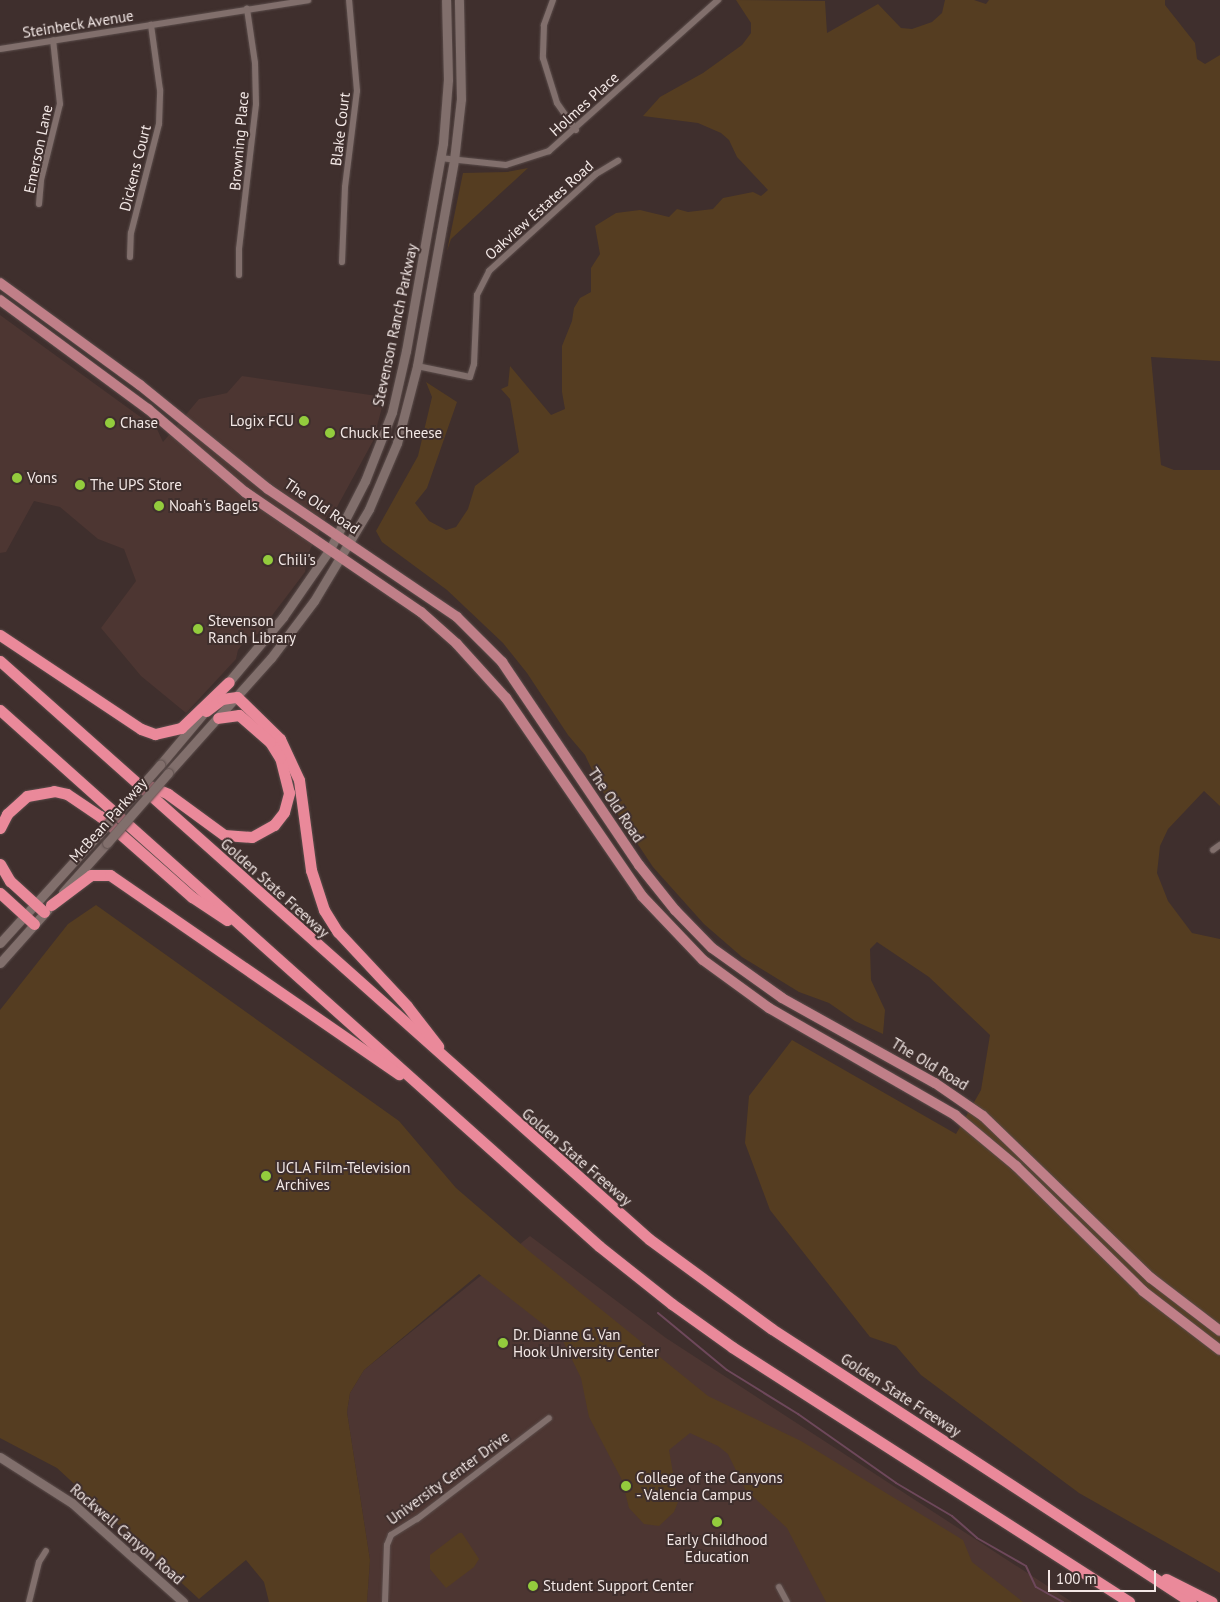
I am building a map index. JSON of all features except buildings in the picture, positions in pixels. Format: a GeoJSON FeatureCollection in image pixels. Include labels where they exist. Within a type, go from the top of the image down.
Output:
{"type":"FeatureCollection","features":[{"type":"Feature","properties":{"kind":"highway"},"geometry":{"type":"LineString","coordinates":[[0,635],[141,729],[155,734],[181,728],[228,682]]}},
{"type":"Feature","properties":{"kind":"highway","name":"Golden State Freeway"},"geometry":{"type":"LineString","coordinates":[[0,661],[649,1239],[729,1300],[1191,1602]]}},
{"type":"Feature","properties":{"kind":"highway"},"geometry":{"type":"LineString","coordinates":[[206,711],[222,699],[237,696],[274,731],[292,758],[299,780],[311,870],[318,897],[331,922],[407,1006],[456,1069]]}},
{"type":"Feature","properties":{"kind":"highway"},"geometry":{"type":"LineString","coordinates":[[0,710],[599,1246],[672,1304],[732,1347],[1128,1602]]}},
{"type":"Feature","properties":{"kind":"highway"},"geometry":{"type":"LineString","coordinates":[[134,780],[168,794],[224,835],[252,837],[268,830],[279,819],[287,803],[288,780],[280,758],[270,742],[239,714],[218,718]]}},
{"type":"Feature","properties":{"kind":"highway"},"geometry":{"type":"LineString","coordinates":[[0,828],[7,814],[27,796],[54,791],[67,794],[100,816],[192,897],[260,942]]}},
{"type":"Feature","properties":{"kind":"highway"},"geometry":{"type":"LineString","coordinates":[[0,864],[10,881],[44,907],[91,876],[110,875],[432,1097]]}},
{"type":"Feature","properties":{"kind":"highway"},"geometry":{"type":"LineString","coordinates":[[0,893],[30,920]]}},
{"type":"Feature","properties":{"kind":"highway"},"geometry":{"type":"LineString","coordinates":[[1137,1566],[1212,1602]]}},
{"type":"Feature","properties":{"kind":"main road","name":"Stevenson Ranch Parkway"},"geometry":{"type":"LineString","coordinates":[[160,764],[283,617],[338,535],[380,446],[399,387],[440,158],[448,80],[446,0]]}},
{"type":"Feature","properties":{"kind":"main road","name":"Stevenson Ranch Parkway"},"geometry":{"type":"LineString","coordinates":[[237,696],[288,636],[342,558],[377,492],[397,443],[417,366],[454,160],[461,76],[459,0]]}},
{"type":"Feature","properties":{"kind":"main road","name":"The Old Road"},"geometry":{"type":"LineString","coordinates":[[0,283],[159,400],[261,483],[457,617],[502,662],[639,865],[675,910],[712,948],[782,998],[935,1083],[983,1116],[1152,1278],[1220,1331]]}},
{"type":"Feature","properties":{"kind":"main road","name":"The Old Road"},"geometry":{"type":"LineString","coordinates":[[0,300],[148,409],[245,492],[421,612],[491,678],[642,896],[703,960],[769,1008],[955,1115],[1016,1166],[1143,1291],[1220,1350]]}},
{"type":"Feature","properties":{"kind":"main road","name":"McBean Parkway"},"geometry":{"type":"LineString","coordinates":[[0,944],[44,907],[107,843],[237,696]]}},
{"type":"Feature","properties":{"kind":"main road","name":"McBean Parkway"},"geometry":{"type":"LineString","coordinates":[[44,907],[98,835],[160,764]]}},
{"type":"Feature","properties":{"kind":"main road","name":"McBean Parkway"},"geometry":{"type":"LineString","coordinates":[[0,962],[30,920]]}},
{"type":"Feature","properties":{"kind":"main road","name":"Rockwell Canyon Road"},"geometry":{"type":"LineString","coordinates":[[0,1457],[72,1503],[183,1602]]}},
{"type":"Feature","properties":{"kind":"street","name":"Steinbeck Avenue"},"geometry":{"type":"LineString","coordinates":[[0,49],[308,0]]}},
{"type":"Feature","properties":{"kind":"street","name":"Blake Court"},"geometry":{"type":"LineString","coordinates":[[342,262],[345,187],[358,90],[348,0]]}},
{"type":"Feature","properties":{"kind":"street"},"geometry":{"type":"LineString","coordinates":[[553,0],[544,25],[543,58],[556,103],[576,130]]}},
{"type":"Feature","properties":{"kind":"street","name":"Holmes Place"},"geometry":{"type":"LineString","coordinates":[[440,158],[494,165],[519,163],[549,150],[576,130],[718,0]]}},
{"type":"Feature","properties":{"kind":"street","name":"Browning Place"},"geometry":{"type":"LineString","coordinates":[[239,275],[239,249],[256,104],[255,63],[247,9]]}},
{"type":"Feature","properties":{"kind":"street","name":"Dickens Court"},"geometry":{"type":"LineString","coordinates":[[130,257],[131,233],[159,124],[160,90],[151,24]]}},
{"type":"Feature","properties":{"kind":"street","name":"Emerson Lane"},"geometry":{"type":"LineString","coordinates":[[39,204],[41,180],[60,104],[53,40]]}},
{"type":"Feature","properties":{"kind":"street","name":"Oakview Estates Road"},"geometry":{"type":"LineString","coordinates":[[417,366],[470,377],[474,364],[477,295],[489,271],[596,174],[618,161]]}},
{"type":"Feature","properties":{"kind":"street"},"geometry":{"type":"LineString","coordinates":[[1213,850],[1220,845]]}},
{"type":"Feature","properties":{"kind":"street","name":"University Center Drive"},"geometry":{"type":"LineString","coordinates":[[385,1602],[387,1545],[391,1535],[418,1519],[549,1418]]}},
{"type":"Feature","properties":{"kind":"street"},"geometry":{"type":"LineString","coordinates":[[29,1602],[39,1562],[46,1550]]}},
{"type":"Feature","properties":{"kind":"street"},"geometry":{"type":"LineString","coordinates":[[779,1587],[787,1602]]}},
{"type":"Feature","properties":{"kind":"shaded area"},"geometry":{"type":"Polygon","coordinates":[[[736,0],[825,1],[827,33],[878,4],[901,28],[912,29],[932,22],[942,13],[945,0],[974,0],[986,4],[989,0],[1165,0],[1165,5],[1195,43],[1197,59],[1205,64],[1220,55],[1220,361],[1151,357],[1161,465],[1174,470],[1220,470],[1220,806],[1204,791],[1168,829],[1160,846],[1157,873],[1168,901],[1192,933],[1220,939],[1220,1573],[1079,1493],[921,1375],[896,1346],[870,1337],[770,1210],[745,1143],[749,1096],[792,1040],[956,1134],[981,1090],[990,1035],[929,977],[877,942],[870,949],[871,980],[885,1010],[883,1034],[855,1021],[829,1003],[799,992],[742,957],[704,924],[653,867],[601,789],[585,755],[568,735],[527,673],[503,643],[447,590],[382,542],[376,531],[418,456],[432,397],[426,382],[457,402],[427,488],[415,503],[429,521],[446,530],[456,527],[468,509],[475,486],[519,452],[510,399],[501,389],[508,386],[510,366],[551,415],[565,409],[562,392],[562,346],[572,321],[574,308],[580,298],[591,292],[591,268],[600,254],[595,226],[616,213],[640,210],[669,217],[677,209],[688,212],[713,209],[723,198],[753,192],[761,196],[768,190],[737,157],[729,140],[721,133],[698,123],[643,116],[660,97],[703,73],[742,45],[751,33],[751,23],[736,0]]]}},
{"type":"Feature","properties":{"kind":"shaded area"},"geometry":{"type":"Polygon","coordinates":[[[528,168],[451,239],[447,251],[463,173],[507,172],[528,168]]]}},
{"type":"Feature","properties":{"kind":"shaded area"},"geometry":{"type":"Polygon","coordinates":[[[0,315],[157,429],[163,442],[199,399],[227,393],[242,376],[377,396],[384,400],[373,441],[337,507],[328,514],[308,554],[305,572],[258,634],[248,637],[238,650],[236,659],[186,713],[141,676],[101,628],[136,581],[124,549],[98,539],[60,507],[34,501],[6,552],[0,553],[0,315]]]}},
{"type":"Feature","properties":{"kind":"shaded area"},"geometry":{"type":"Polygon","coordinates":[[[96,905],[399,1121],[456,1188],[529,1251],[708,1396],[801,1441],[963,1540],[972,1562],[1023,1602],[826,1602],[787,1528],[745,1489],[728,1454],[718,1446],[690,1433],[669,1450],[678,1502],[674,1512],[659,1526],[644,1524],[629,1508],[622,1480],[589,1417],[581,1378],[562,1339],[479,1274],[364,1370],[350,1393],[347,1412],[370,1560],[367,1602],[269,1602],[264,1582],[246,1560],[199,1599],[57,1468],[0,1438],[0,1010],[68,924],[96,905]]]}},
{"type":"Feature","properties":{"kind":"shaded area","name":"College of the Canyons - Valencia Campus"},"geometry":{"type":"Polygon","coordinates":[[[530,1236],[666,1338],[1072,1602],[367,1602],[370,1560],[347,1412],[350,1393],[364,1370],[530,1236]]]}},
{"type":"Feature","properties":{"kind":"shaded area"},"geometry":{"type":"Polygon","coordinates":[[[459,1533],[462,1533],[479,1559],[474,1567],[446,1588],[430,1569],[430,1555],[459,1533]]]}},
{"type":"Feature","properties":{"kind":"waterway"},"geometry":{"type":"LineString","coordinates":[[658,1313],[727,1370],[798,1414],[896,1483],[952,1516],[977,1538],[1026,1566],[1036,1587],[1063,1602]]}},
{"type":"Feature","properties":{"kind":"place","name":"Logix FCU"},"geometry":{"type":"Point","coordinates":[304,421]}},
{"type":"Feature","properties":{"kind":"place","name":"Chase"},"geometry":{"type":"Point","coordinates":[110,423]}},
{"type":"Feature","properties":{"kind":"place","name":"Chuck E. Cheese"},"geometry":{"type":"Point","coordinates":[330,433]}},
{"type":"Feature","properties":{"kind":"place","name":"Vons"},"geometry":{"type":"Point","coordinates":[17,478]}},
{"type":"Feature","properties":{"kind":"place","name":"The UPS Store"},"geometry":{"type":"Point","coordinates":[80,485]}},
{"type":"Feature","properties":{"kind":"place","name":"Noah's Bagels"},"geometry":{"type":"Point","coordinates":[159,506]}},
{"type":"Feature","properties":{"kind":"place","name":"Chili's"},"geometry":{"type":"Point","coordinates":[268,560]}},
{"type":"Feature","properties":{"kind":"place","name":"Stevenson Ranch Library"},"geometry":{"type":"Point","coordinates":[198,629]}},
{"type":"Feature","properties":{"kind":"place","name":"UCLA Film-Television Archives"},"geometry":{"type":"Point","coordinates":[266,1176]}},
{"type":"Feature","properties":{"kind":"place","name":"Dr. Dianne G. Van Hook University Center"},"geometry":{"type":"Point","coordinates":[503,1343]}},
{"type":"Feature","properties":{"kind":"place","name":"College of the Canyons - Valencia Campus"},"geometry":{"type":"Point","coordinates":[626,1486]}},
{"type":"Feature","properties":{"kind":"place","name":"Early Childhood Education"},"geometry":{"type":"Point","coordinates":[717,1522]}},
{"type":"Feature","properties":{"kind":"place","name":"Student Support Center"},"geometry":{"type":"Point","coordinates":[533,1586]}}]}
